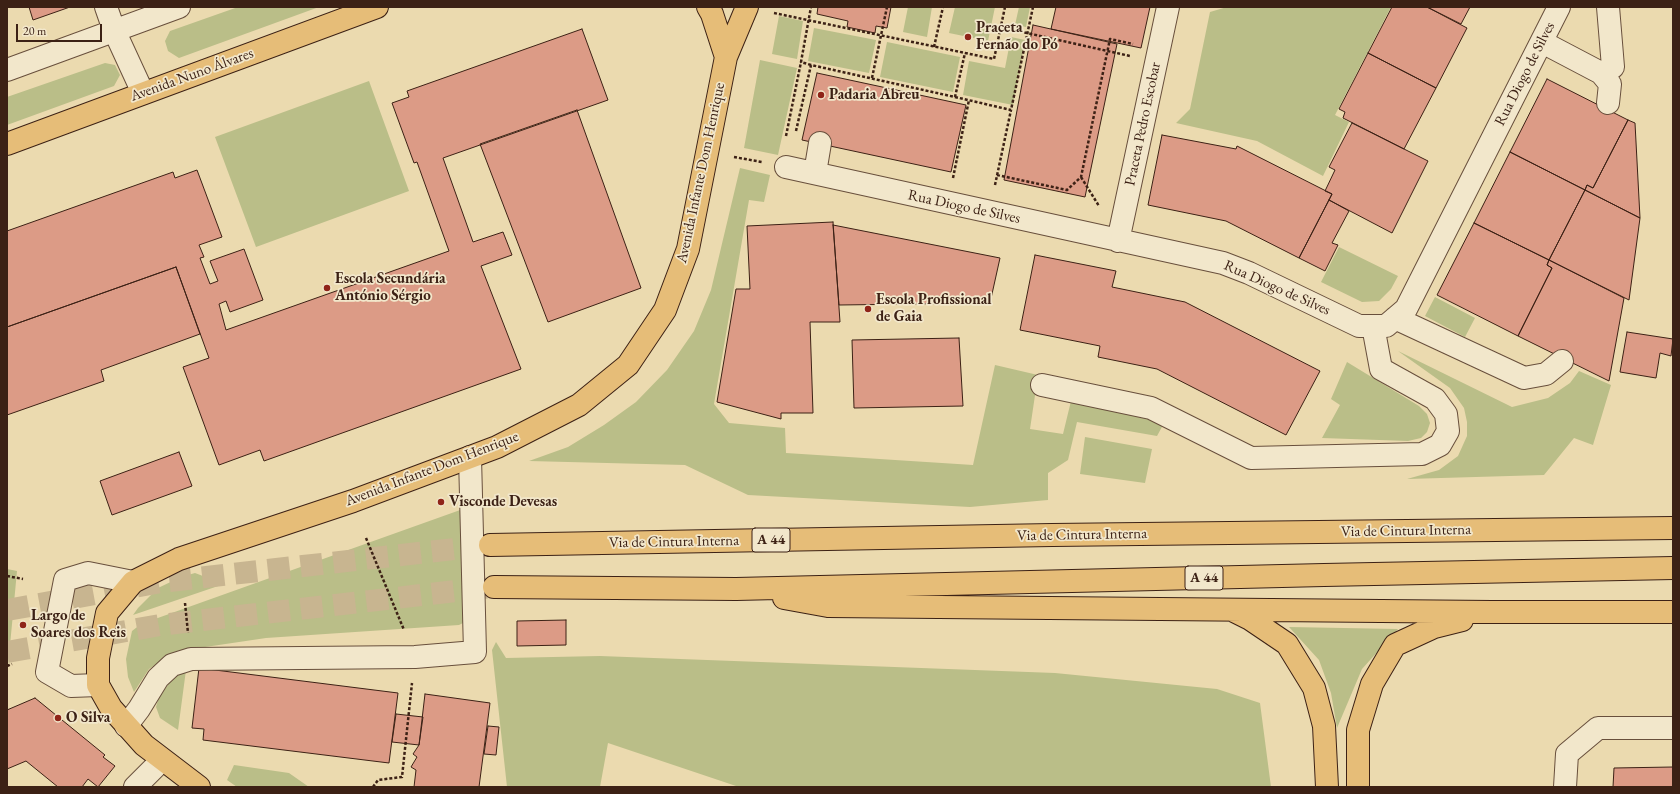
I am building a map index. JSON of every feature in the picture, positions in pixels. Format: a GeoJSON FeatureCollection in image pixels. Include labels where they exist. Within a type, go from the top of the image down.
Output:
{"type":"FeatureCollection","features":[{"type":"Feature","properties":{"kind":"main road","name":"Avenida Nuno Álvares"},"geometry":{"type":"LineString","coordinates":[[7,144],[377,7]]}},
{"type":"Feature","properties":{"kind":"main road"},"geometry":{"type":"LineString","coordinates":[[708,7],[712,14],[726,57]]}},
{"type":"Feature","properties":{"kind":"main road","name":"Avenida Infante Dom Henrique"},"geometry":{"type":"LineString","coordinates":[[199,787],[144,745],[110,708],[98,685],[98,658],[107,613],[133,582],[179,559],[353,501],[497,446],[579,406],[628,365],[665,310],[688,250],[726,57],[747,7]]}},
{"type":"Feature","properties":{"kind":"main road","name":"Via de Cintura Interna"},"geometry":{"type":"LineString","coordinates":[[490,545],[1099,534],[1673,528]]}},
{"type":"Feature","properties":{"kind":"main road","name":"A 44"},"geometry":{"type":"LineString","coordinates":[[494,587],[736,589],[1673,568]]}},
{"type":"Feature","properties":{"kind":"main road"},"geometry":{"type":"LineString","coordinates":[[736,589],[828,606],[1492,612],[1673,612]]}},
{"type":"Feature","properties":{"kind":"main road"},"geometry":{"type":"LineString","coordinates":[[1229,609],[1250,619],[1287,644],[1314,688],[1324,726],[1327,787]]}},
{"type":"Feature","properties":{"kind":"main road"},"geometry":{"type":"LineString","coordinates":[[1358,787],[1358,730],[1372,684],[1395,645],[1434,627],[1492,612]]}},
{"type":"Feature","properties":{"kind":"street"},"geometry":{"type":"LineString","coordinates":[[106,7],[114,30],[143,93]]}},
{"type":"Feature","properties":{"kind":"street"},"geometry":{"type":"LineString","coordinates":[[7,70],[179,7]]}},
{"type":"Feature","properties":{"kind":"street","name":"Praceta Pedro Escobar"},"geometry":{"type":"LineString","coordinates":[[1118,241],[1168,7]]}},
{"type":"Feature","properties":{"kind":"street","name":"Rua Diogo de Silves"},"geometry":{"type":"LineString","coordinates":[[786,167],[1223,263],[1249,273],[1359,326],[1386,326],[1406,309],[1560,7]]}},
{"type":"Feature","properties":{"kind":"street"},"geometry":{"type":"LineString","coordinates":[[1608,7],[1613,67]]}},
{"type":"Feature","properties":{"kind":"street"},"geometry":{"type":"LineString","coordinates":[[1542,42],[1601,73],[1610,84],[1608,103]]}},
{"type":"Feature","properties":{"kind":"street"},"geometry":{"type":"LineString","coordinates":[[815,173],[820,143]]}},
{"type":"Feature","properties":{"kind":"street"},"geometry":{"type":"LineString","coordinates":[[1395,318],[1524,378],[1546,374],[1562,361]]}},
{"type":"Feature","properties":{"kind":"street"},"geometry":{"type":"LineString","coordinates":[[1042,385],[1151,408],[1250,458],[1422,454],[1440,445],[1448,431],[1446,414],[1436,399],[1382,369],[1373,326]]}},
{"type":"Feature","properties":{"kind":"street"},"geometry":{"type":"LineString","coordinates":[[126,726],[158,678],[172,665],[191,659],[415,657],[475,652],[470,457]]}},
{"type":"Feature","properties":{"kind":"street"},"geometry":{"type":"LineString","coordinates":[[98,685],[71,686],[47,672],[65,580],[88,573],[133,582]]}},
{"type":"Feature","properties":{"kind":"street"},"geometry":{"type":"LineString","coordinates":[[1565,787],[1567,754],[1598,728],[1673,728]]}},
{"type":"Feature","properties":{"kind":"street"},"geometry":{"type":"LineString","coordinates":[[135,787],[162,760]]}},
{"type":"Feature","properties":{"kind":"path"},"geometry":{"type":"LineString","coordinates":[[786,136],[811,7]]}},
{"type":"Feature","properties":{"kind":"path"},"geometry":{"type":"LineString","coordinates":[[872,78],[887,7]]}},
{"type":"Feature","properties":{"kind":"path"},"geometry":{"type":"LineString","coordinates":[[934,47],[943,7]]}},
{"type":"Feature","properties":{"kind":"path"},"geometry":{"type":"LineString","coordinates":[[774,13],[994,59],[1005,7]]}},
{"type":"Feature","properties":{"kind":"path"},"geometry":{"type":"LineString","coordinates":[[994,190],[1033,7]]}},
{"type":"Feature","properties":{"kind":"path"},"geometry":{"type":"LineString","coordinates":[[1000,27],[1135,57]]}},
{"type":"Feature","properties":{"kind":"path"},"geometry":{"type":"LineString","coordinates":[[997,175],[1067,190],[1081,177],[1110,39],[1134,44],[1136,37]]}},
{"type":"Feature","properties":{"kind":"path"},"geometry":{"type":"LineString","coordinates":[[956,97],[965,53]]}},
{"type":"Feature","properties":{"kind":"path"},"geometry":{"type":"LineString","coordinates":[[801,62],[1011,110]]}},
{"type":"Feature","properties":{"kind":"path"},"geometry":{"type":"LineString","coordinates":[[795,132],[811,65]]}},
{"type":"Feature","properties":{"kind":"path"},"geometry":{"type":"LineString","coordinates":[[952,180],[969,100]]}},
{"type":"Feature","properties":{"kind":"path"},"geometry":{"type":"LineString","coordinates":[[734,157],[755,161]]}},
{"type":"Feature","properties":{"kind":"path"},"geometry":{"type":"LineString","coordinates":[[1081,177],[1099,206]]}},
{"type":"Feature","properties":{"kind":"path"},"geometry":{"type":"LineString","coordinates":[[366,538],[415,657],[402,778],[378,780],[373,787]]}},
{"type":"Feature","properties":{"kind":"path"},"geometry":{"type":"LineString","coordinates":[[7,576],[23,579]]}},
{"type":"Feature","properties":{"kind":"path"},"geometry":{"type":"LineString","coordinates":[[185,603],[191,659]]}},
{"type":"Feature","properties":{"kind":"path"},"geometry":{"type":"LineString","coordinates":[[7,666],[12,664]]}},
{"type":"Feature","properties":{"kind":"green space"},"geometry":{"type":"Polygon","coordinates":[[[238,7],[319,7],[179,58],[168,51],[165,41],[170,31],[238,7]]]}},
{"type":"Feature","properties":{"kind":"green space"},"geometry":{"type":"Polygon","coordinates":[[[908,7],[932,7],[927,37],[903,32],[908,7]]]}},
{"type":"Feature","properties":{"kind":"green space"},"geometry":{"type":"Polygon","coordinates":[[[955,7],[995,7],[988,41],[949,33],[955,7]]]}},
{"type":"Feature","properties":{"kind":"green space"},"geometry":{"type":"Polygon","coordinates":[[[1019,7],[1030,7],[1026,27],[1015,25],[1019,7]]]}},
{"type":"Feature","properties":{"kind":"green space"},"geometry":{"type":"Polygon","coordinates":[[[1227,7],[1391,7],[1335,115],[1349,122],[1323,176],[1257,141],[1176,123],[1190,109],[1210,12],[1227,7]]]}},
{"type":"Feature","properties":{"kind":"green space"},"geometry":{"type":"Polygon","coordinates":[[[779,16],[803,21],[797,59],[772,54],[779,16]]]}},
{"type":"Feature","properties":{"kind":"green space"},"geometry":{"type":"Polygon","coordinates":[[[814,28],[876,40],[869,73],[808,61],[814,28]]]}},
{"type":"Feature","properties":{"kind":"green space"},"geometry":{"type":"Polygon","coordinates":[[[1011,37],[1025,40],[1013,105],[963,95],[969,61],[1005,68],[1011,37]]]}},
{"type":"Feature","properties":{"kind":"green space"},"geometry":{"type":"Polygon","coordinates":[[[887,42],[960,57],[953,92],[880,77],[887,42]]]}},
{"type":"Feature","properties":{"kind":"green space"},"geometry":{"type":"Polygon","coordinates":[[[760,60],[797,68],[778,155],[744,148],[760,60]]]}},
{"type":"Feature","properties":{"kind":"green space"},"geometry":{"type":"Polygon","coordinates":[[[105,63],[115,65],[120,75],[114,86],[7,125],[7,97],[105,63]]]}},
{"type":"Feature","properties":{"kind":"green space"},"geometry":{"type":"Polygon","coordinates":[[[369,81],[409,191],[256,247],[215,137],[369,81]]]}},
{"type":"Feature","properties":{"kind":"green space"},"geometry":{"type":"Polygon","coordinates":[[[740,168],[770,175],[764,202],[749,200],[714,404],[729,423],[785,428],[786,453],[973,465],[995,365],[1038,375],[1030,429],[1063,434],[1071,401],[1142,415],[1163,425],[1157,436],[1077,422],[1068,460],[1048,473],[1048,500],[970,507],[748,495],[685,465],[529,461],[568,447],[604,425],[636,402],[667,370],[694,331],[711,290],[740,168]]]}},
{"type":"Feature","properties":{"kind":"green space"},"geometry":{"type":"Polygon","coordinates":[[[1339,247],[1398,276],[1391,289],[1379,301],[1362,302],[1321,282],[1339,247]]]}},
{"type":"Feature","properties":{"kind":"green space"},"geometry":{"type":"Polygon","coordinates":[[[1435,297],[1475,318],[1465,337],[1425,316],[1435,297]]]}},
{"type":"Feature","properties":{"kind":"green space"},"geometry":{"type":"Polygon","coordinates":[[[1398,351],[1512,407],[1548,398],[1570,383],[1579,371],[1611,385],[1593,445],[1574,438],[1544,475],[1407,479],[1439,470],[1458,456],[1467,436],[1467,422],[1464,408],[1450,388],[1398,351]]]}},
{"type":"Feature","properties":{"kind":"green space"},"geometry":{"type":"Polygon","coordinates":[[[1347,362],[1419,406],[1427,414],[1430,423],[1427,432],[1421,438],[1408,441],[1322,438],[1340,405],[1331,399],[1347,362]]]}},
{"type":"Feature","properties":{"kind":"green space"},"geometry":{"type":"Polygon","coordinates":[[[1085,437],[1152,449],[1145,483],[1080,474],[1085,437]]]}},
{"type":"Feature","properties":{"kind":"green space"},"geometry":{"type":"Polygon","coordinates":[[[463,509],[465,622],[459,625],[266,638],[185,650],[167,657],[149,669],[134,692],[128,677],[126,659],[132,631],[141,624],[463,509]]]}},
{"type":"Feature","properties":{"kind":"green space"},"geometry":{"type":"Polygon","coordinates":[[[7,569],[17,571],[7,677],[7,569]]]}},
{"type":"Feature","properties":{"kind":"green space"},"geometry":{"type":"Polygon","coordinates":[[[195,573],[224,584],[133,615],[158,588],[181,577],[195,573]]]}},
{"type":"Feature","properties":{"kind":"green space"},"geometry":{"type":"Polygon","coordinates":[[[1289,627],[1398,629],[1362,669],[1337,728],[1331,693],[1319,660],[1289,627]]]}},
{"type":"Feature","properties":{"kind":"green space"},"geometry":{"type":"Polygon","coordinates":[[[496,642],[506,658],[600,656],[1055,673],[1217,689],[1260,703],[1271,787],[739,787],[608,743],[600,787],[507,787],[492,650],[496,642]]]}},
{"type":"Feature","properties":{"kind":"green space"},"geometry":{"type":"Polygon","coordinates":[[[186,670],[178,730],[160,718],[156,707],[159,697],[173,678],[186,670]]]}},
{"type":"Feature","properties":{"kind":"green space"},"geometry":{"type":"Polygon","coordinates":[[[234,765],[289,773],[309,787],[237,787],[227,780],[234,765]]]}},
{"type":"Feature","properties":{"kind":"building"},"geometry":{"type":"Polygon","coordinates":[[[29,7],[70,7],[33,20],[29,7]]]}},
{"type":"Feature","properties":{"kind":"building"},"geometry":{"type":"Polygon","coordinates":[[[818,7],[891,7],[887,28],[876,26],[875,33],[847,27],[848,21],[817,14],[818,7]]]}},
{"type":"Feature","properties":{"kind":"building"},"geometry":{"type":"Polygon","coordinates":[[[1056,7],[1150,7],[1141,48],[1051,29],[1056,7]]]}},
{"type":"Feature","properties":{"kind":"building"},"geometry":{"type":"Polygon","coordinates":[[[1392,7],[1427,7],[1467,28],[1436,88],[1368,53],[1392,7]]]}},
{"type":"Feature","properties":{"kind":"building"},"geometry":{"type":"Polygon","coordinates":[[[1427,7],[1470,7],[1461,24],[1427,7]]]}},
{"type":"Feature","properties":{"kind":"building"},"geometry":{"type":"Polygon","coordinates":[[[1033,25],[1117,44],[1085,197],[1004,180],[1033,25]]]}},
{"type":"Feature","properties":{"kind":"building"},"geometry":{"type":"Polygon","coordinates":[[[582,29],[608,100],[443,158],[473,242],[503,232],[512,255],[481,266],[521,369],[264,461],[260,450],[219,465],[183,367],[209,358],[176,267],[7,327],[7,231],[173,172],[175,178],[197,170],[222,237],[199,245],[204,257],[200,258],[210,284],[218,281],[210,261],[244,249],[263,300],[230,312],[226,301],[219,304],[226,330],[449,251],[417,162],[414,163],[392,103],[409,97],[407,91],[582,29]]]}},
{"type":"Feature","properties":{"kind":"building"},"geometry":{"type":"Polygon","coordinates":[[[1368,53],[1436,88],[1404,149],[1343,118],[1345,112],[1339,109],[1368,53]]]}},
{"type":"Feature","properties":{"kind":"building"},"geometry":{"type":"Polygon","coordinates":[[[817,73],[966,105],[951,172],[802,140],[817,73]]]}},
{"type":"Feature","properties":{"kind":"building"},"geometry":{"type":"Polygon","coordinates":[[[1547,79],[1628,120],[1593,188],[1587,185],[1585,190],[1510,152],[1547,79]]]}},
{"type":"Feature","properties":{"kind":"building"},"geometry":{"type":"Polygon","coordinates":[[[577,110],[641,288],[548,322],[480,144],[577,110]]]}},
{"type":"Feature","properties":{"kind":"building"},"geometry":{"type":"Polygon","coordinates":[[[1628,120],[1635,123],[1640,218],[1585,190],[1587,185],[1593,188],[1628,120]]]}},
{"type":"Feature","properties":{"kind":"building"},"geometry":{"type":"Polygon","coordinates":[[[1352,123],[1428,161],[1392,233],[1329,200],[1332,194],[1325,191],[1335,170],[1329,167],[1352,123]]]}},
{"type":"Feature","properties":{"kind":"building"},"geometry":{"type":"Polygon","coordinates":[[[1162,135],[1236,149],[1237,146],[1332,194],[1299,258],[1226,221],[1148,205],[1162,135]]]}},
{"type":"Feature","properties":{"kind":"building"},"geometry":{"type":"Polygon","coordinates":[[[1510,152],[1585,190],[1549,260],[1474,223],[1510,152]]]}},
{"type":"Feature","properties":{"kind":"building"},"geometry":{"type":"Polygon","coordinates":[[[1585,190],[1640,218],[1629,300],[1549,260],[1585,190]]]}},
{"type":"Feature","properties":{"kind":"building"},"geometry":{"type":"Polygon","coordinates":[[[1329,200],[1349,211],[1332,243],[1338,245],[1325,271],[1299,258],[1329,200]]]}},
{"type":"Feature","properties":{"kind":"building"},"geometry":{"type":"Polygon","coordinates":[[[833,222],[840,322],[810,322],[813,413],[781,413],[781,419],[717,402],[736,289],[750,289],[747,226],[833,222]]]}},
{"type":"Feature","properties":{"kind":"building"},"geometry":{"type":"Polygon","coordinates":[[[1474,223],[1549,260],[1547,265],[1552,268],[1518,336],[1437,295],[1474,223]]]}},
{"type":"Feature","properties":{"kind":"building"},"geometry":{"type":"Polygon","coordinates":[[[833,225],[1000,258],[990,303],[839,305],[833,225]]]}},
{"type":"Feature","properties":{"kind":"building"},"geometry":{"type":"Polygon","coordinates":[[[1035,255],[1116,271],[1112,287],[1185,302],[1320,371],[1286,435],[1157,369],[1098,357],[1100,346],[1020,330],[1035,255]]]}},
{"type":"Feature","properties":{"kind":"building"},"geometry":{"type":"Polygon","coordinates":[[[1549,260],[1624,298],[1609,381],[1518,336],[1552,268],[1547,265],[1549,260]]]}},
{"type":"Feature","properties":{"kind":"building"},"geometry":{"type":"Polygon","coordinates":[[[176,267],[200,334],[101,370],[104,381],[7,415],[7,327],[176,267]]]}},
{"type":"Feature","properties":{"kind":"building"},"geometry":{"type":"Polygon","coordinates":[[[1627,332],[1673,339],[1671,356],[1660,353],[1656,378],[1620,372],[1627,332]]]}},
{"type":"Feature","properties":{"kind":"building"},"geometry":{"type":"Polygon","coordinates":[[[959,338],[963,406],[854,408],[852,340],[959,338]]]}},
{"type":"Feature","properties":{"kind":"building"},"geometry":{"type":"Polygon","coordinates":[[[179,452],[192,486],[112,515],[100,481],[179,452]]]}},
{"type":"Feature","properties":{"kind":"building"},"geometry":{"type":"Polygon","coordinates":[[[566,620],[566,645],[517,646],[517,621],[566,620]]]}},
{"type":"Feature","properties":{"kind":"building"},"geometry":{"type":"Polygon","coordinates":[[[199,668],[398,693],[389,763],[203,740],[204,729],[192,728],[199,668]]]}},
{"type":"Feature","properties":{"kind":"building"},"geometry":{"type":"Polygon","coordinates":[[[425,694],[490,703],[479,787],[414,787],[416,770],[411,767],[417,757],[413,754],[419,745],[425,694]]]}},
{"type":"Feature","properties":{"kind":"building"},"geometry":{"type":"Polygon","coordinates":[[[35,698],[105,755],[103,757],[115,766],[98,787],[88,779],[82,787],[58,787],[26,761],[7,769],[7,710],[35,698]]]}},
{"type":"Feature","properties":{"kind":"building"},"geometry":{"type":"Polygon","coordinates":[[[396,714],[423,717],[419,745],[392,742],[396,714]]]}},
{"type":"Feature","properties":{"kind":"building"},"geometry":{"type":"Polygon","coordinates":[[[488,726],[499,727],[496,755],[484,754],[488,726]]]}},
{"type":"Feature","properties":{"kind":"building"},"geometry":{"type":"Polygon","coordinates":[[[1673,767],[1673,787],[1613,787],[1614,768],[1673,767]]]}},
{"type":"Feature","properties":{"kind":"tunnel"},"geometry":{"type":"LineString","coordinates":[[7,610],[161,582],[490,545]]}},
{"type":"Feature","properties":{"kind":"tunnel"},"geometry":{"type":"LineString","coordinates":[[7,652],[160,625],[491,587]]}},
{"type":"Feature","properties":{"kind":"place","name":"Praceta Fernão do Pó"},"geometry":{"type":"Point","coordinates":[968,37]}},
{"type":"Feature","properties":{"kind":"place","name":"Padaria Abreu"},"geometry":{"type":"Point","coordinates":[821,95]}},
{"type":"Feature","properties":{"kind":"place","name":"Escola Secundária António Sérgio"},"geometry":{"type":"Point","coordinates":[327,288]}},
{"type":"Feature","properties":{"kind":"place","name":"Escola Profissional de Gaia"},"geometry":{"type":"Point","coordinates":[868,309]}},
{"type":"Feature","properties":{"kind":"place","name":"Visconde Devesas"},"geometry":{"type":"Point","coordinates":[441,502]}},
{"type":"Feature","properties":{"kind":"place","name":"Largo de Soares dos Reis"},"geometry":{"type":"Point","coordinates":[23,625]}},
{"type":"Feature","properties":{"kind":"place","name":"O Silva"},"geometry":{"type":"Point","coordinates":[58,718]}}]}
